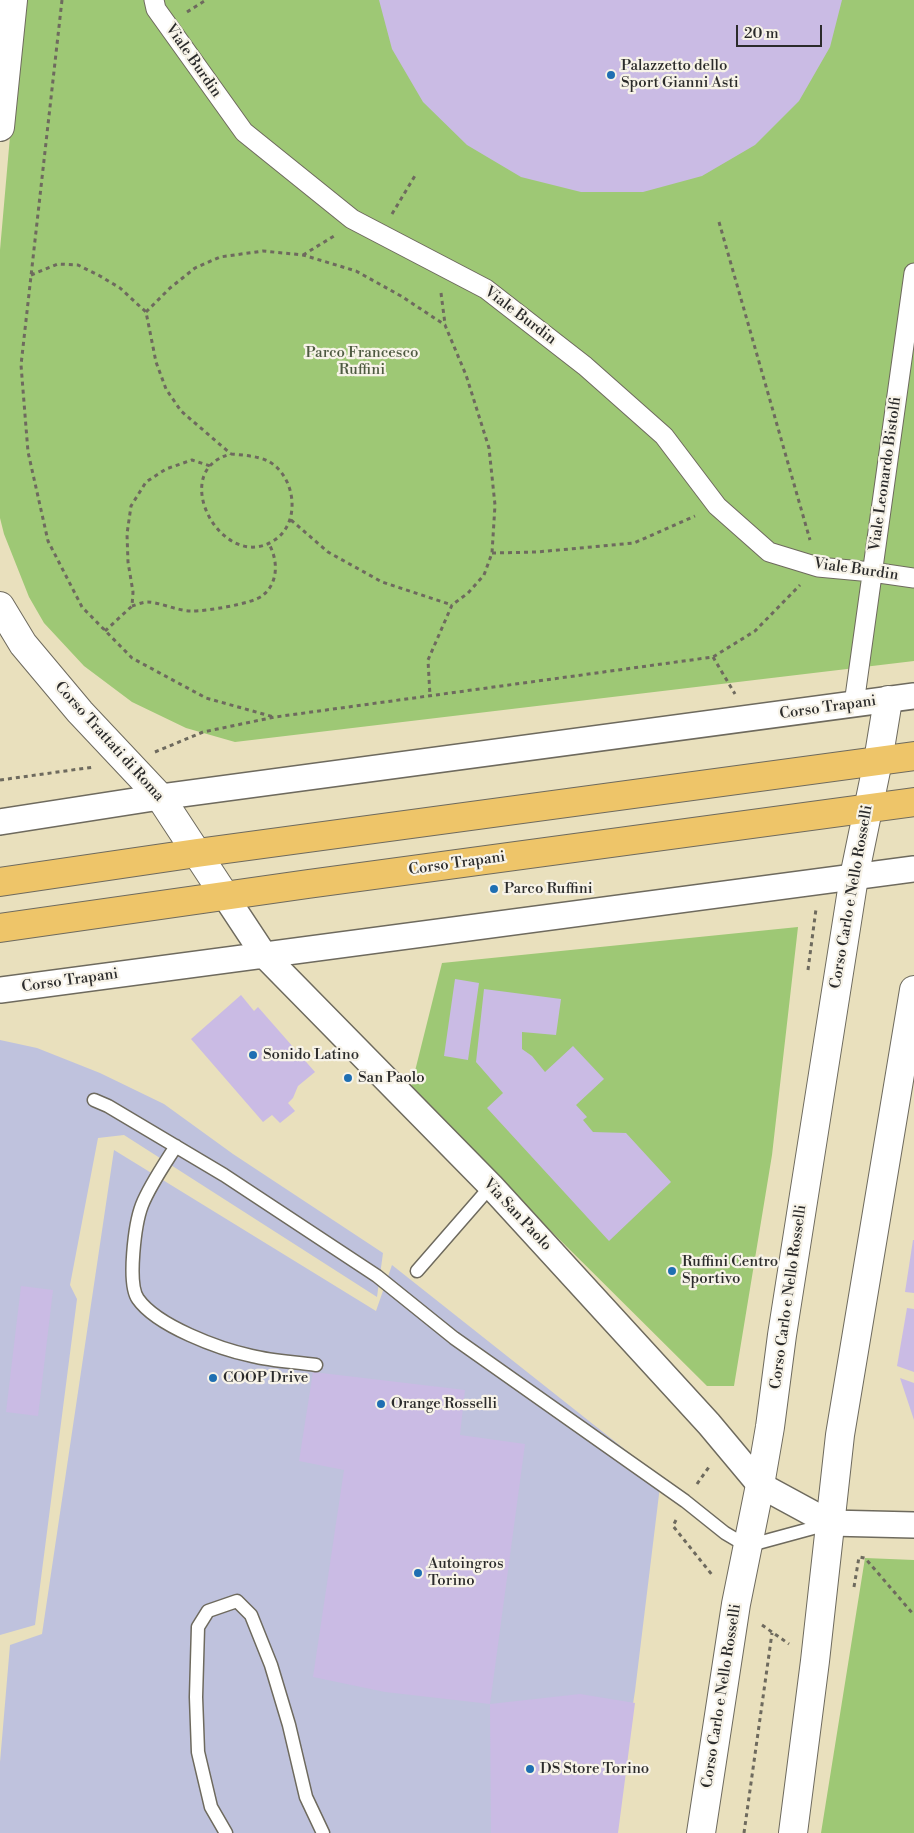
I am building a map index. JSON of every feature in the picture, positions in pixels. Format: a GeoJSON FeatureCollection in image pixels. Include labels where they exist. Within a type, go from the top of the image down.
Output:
{"type":"FeatureCollection","features":[{"type":"Feature","properties":{"kind":"main road"},"geometry":{"type":"LineString","coordinates":[[0,882],[197,853],[914,756]]}},
{"type":"Feature","properties":{"kind":"main road","name":"Corso Trapani"},"geometry":{"type":"LineString","coordinates":[[0,928],[914,802]]}},
{"type":"Feature","properties":{"kind":"street"},"geometry":{"type":"LineString","coordinates":[[0,127],[13,0]]}},
{"type":"Feature","properties":{"kind":"street","name":"Viale Burdin"},"geometry":{"type":"LineString","coordinates":[[154,0],[156,9],[244,132],[352,219],[486,289],[585,366],[664,436],[716,506],[769,552],[818,567],[914,578]]}},
{"type":"Feature","properties":{"kind":"street","name":"Viale Leonardo Bistolfi"},"geometry":{"type":"LineString","coordinates":[[854,704],[914,273]]}},
{"type":"Feature","properties":{"kind":"street","name":"Corso Trattati di Roma"},"geometry":{"type":"LineString","coordinates":[[0,606],[23,644],[80,712],[160,797],[264,955]]}},
{"type":"Feature","properties":{"kind":"street","name":"Corso Trapani"},"geometry":{"type":"LineString","coordinates":[[0,822],[160,797],[901,698]]}},
{"type":"Feature","properties":{"kind":"street","name":"Corso Carlo e Nello Rosselli"},"geometry":{"type":"LineString","coordinates":[[701,1833],[736,1604],[760,1486],[854,877],[878,761],[901,698]]}},
{"type":"Feature","properties":{"kind":"street","name":"Corso Trapani"},"geometry":{"type":"LineString","coordinates":[[0,990],[914,869]]}},
{"type":"Feature","properties":{"kind":"street","name":"Via San Paolo"},"geometry":{"type":"LineString","coordinates":[[264,955],[491,1186],[709,1424],[760,1486]]}},
{"type":"Feature","properties":{"kind":"street"},"geometry":{"type":"LineString","coordinates":[[793,1833],[815,1661],[840,1435],[914,990]]}},
{"type":"Feature","properties":{"kind":"street"},"geometry":{"type":"LineString","coordinates":[[760,1486],[830,1523],[914,1525]]}},
{"type":"Feature","properties":{"kind":"lane"},"geometry":{"type":"LineString","coordinates":[[94,1100],[108,1106],[224,1175],[378,1276],[454,1338],[685,1501],[725,1533],[747,1546],[830,1523]]}},
{"type":"Feature","properties":{"kind":"lane"},"geometry":{"type":"LineString","coordinates":[[176,1146],[142,1206],[134,1241],[132,1276],[137,1298],[163,1322],[199,1338],[252,1356],[316,1365]]}},
{"type":"Feature","properties":{"kind":"lane"},"geometry":{"type":"LineString","coordinates":[[417,1271],[491,1186]]}},
{"type":"Feature","properties":{"kind":"lane"},"geometry":{"type":"LineString","coordinates":[[226,1833],[210,1807],[198,1752],[196,1697],[198,1627],[208,1611],[237,1601],[251,1615],[271,1665],[306,1797],[323,1833]]}},
{"type":"Feature","properties":{"kind":"path"},"geometry":{"type":"LineString","coordinates":[[62,0],[21,365],[28,452],[48,540],[82,607],[132,658],[206,698],[275,717]]}},
{"type":"Feature","properties":{"kind":"path"},"geometry":{"type":"LineString","coordinates":[[379,233],[416,174]]}},
{"type":"Feature","properties":{"kind":"path"},"geometry":{"type":"LineString","coordinates":[[303,255],[334,237],[352,219]]}},
{"type":"Feature","properties":{"kind":"path"},"geometry":{"type":"LineString","coordinates":[[0,780],[128,763],[203,732],[275,717],[713,657],[754,631],[818,567],[719,222]]}},
{"type":"Feature","properties":{"kind":"path"},"geometry":{"type":"LineString","coordinates":[[146,312],[170,288],[195,268],[220,256],[263,251],[303,255],[356,271],[401,296],[445,325],[466,375],[489,448],[495,505],[492,554],[484,575],[468,593],[452,605],[428,660],[430,696]]}},
{"type":"Feature","properties":{"kind":"path"},"geometry":{"type":"LineString","coordinates":[[31,275],[58,264],[78,265],[120,288],[146,312],[156,362],[166,389],[181,411],[231,454]]}},
{"type":"Feature","properties":{"kind":"path"},"geometry":{"type":"LineString","coordinates":[[231,454],[268,462],[284,476],[293,501],[291,520],[282,536],[269,544],[249,548],[231,541],[215,526],[204,506],[201,491],[204,476],[218,457],[231,454]]}},
{"type":"Feature","properties":{"kind":"path"},"geometry":{"type":"LineString","coordinates":[[132,606],[133,592],[128,562],[127,534],[131,506],[146,482],[166,469],[192,460],[210,466]]}},
{"type":"Feature","properties":{"kind":"path"},"geometry":{"type":"LineString","coordinates":[[492,554],[634,543],[716,506]]}},
{"type":"Feature","properties":{"kind":"path"},"geometry":{"type":"LineString","coordinates":[[291,520],[328,552],[382,582],[452,605]]}},
{"type":"Feature","properties":{"kind":"path"},"geometry":{"type":"LineString","coordinates":[[106,631],[132,606],[146,602],[173,609],[192,611],[228,608],[262,596],[272,584],[276,569],[275,555],[269,544]]}},
{"type":"Feature","properties":{"kind":"path"},"geometry":{"type":"LineString","coordinates":[[807,978],[817,909]]}},
{"type":"Feature","properties":{"kind":"path"},"geometry":{"type":"LineString","coordinates":[[726,1444],[685,1501],[673,1526],[736,1604]]}},
{"type":"Feature","properties":{"kind":"path"},"geometry":{"type":"LineString","coordinates":[[853,1594],[859,1557],[865,1558],[914,1615]]}},
{"type":"Feature","properties":{"kind":"path"},"geometry":{"type":"LineString","coordinates":[[744,1833],[772,1633]]}},
{"type":"Feature","properties":{"kind":"shaded area"},"geometry":{"type":"Polygon","coordinates":[[[0,1040],[37,1048],[100,1073],[164,1104],[233,1154],[383,1253],[377,1297],[124,1135],[98,1138],[70,1285],[77,1299],[35,1625],[0,1635],[0,1040]]]}},
{"type":"Feature","properties":{"kind":"shaded area"},"geometry":{"type":"Polygon","coordinates":[[[114,1150],[376,1311],[392,1265],[661,1478],[635,1691],[613,1833],[0,1833],[0,1762],[10,1645],[42,1634],[114,1150]]]}},
{"type":"Feature","properties":{"kind":"green space","name":"Parco Francesco Ruffini"},"geometry":{"type":"Polygon","coordinates":[[[22,0],[914,0],[914,661],[235,742],[186,728],[132,702],[84,666],[44,623],[29,597],[4,534],[0,518],[0,250],[22,0]]]}},
{"type":"Feature","properties":{"kind":"green space","name":"Ruffini Centro Sportivo"},"geometry":{"type":"Polygon","coordinates":[[[798,927],[772,1155],[734,1386],[707,1386],[410,1091],[442,963],[798,927]]]}},
{"type":"Feature","properties":{"kind":"green space"},"geometry":{"type":"Polygon","coordinates":[[[865,1558],[914,1560],[914,1833],[821,1833],[865,1558]]]}},
{"type":"Feature","properties":{"kind":"building","name":"Palazzetto dello Sport Gianni Asti"},"geometry":{"type":"Polygon","coordinates":[[[379,0],[842,0],[830,47],[799,101],[755,145],[702,176],[643,192],[581,192],[521,177],[467,145],[423,102],[392,49],[379,0]]]}},
{"type":"Feature","properties":{"kind":"building"},"geometry":{"type":"Polygon","coordinates":[[[455,979],[479,983],[468,1060],[444,1056],[455,979]]]}},
{"type":"Feature","properties":{"kind":"building"},"geometry":{"type":"Polygon","coordinates":[[[484,989],[561,999],[556,1035],[522,1032],[522,1049],[532,1056],[545,1072],[573,1046],[604,1079],[576,1105],[587,1117],[583,1120],[593,1132],[626,1133],[671,1182],[609,1241],[487,1108],[503,1093],[476,1062],[484,989]]]}},
{"type":"Feature","properties":{"kind":"building","name":"Sonido Latino"},"geometry":{"type":"Polygon","coordinates":[[[241,995],[254,1011],[258,1007],[315,1072],[298,1086],[293,1098],[288,1103],[295,1111],[280,1123],[272,1115],[263,1122],[191,1039],[241,995]]]}},
{"type":"Feature","properties":{"kind":"building"},"geometry":{"type":"Polygon","coordinates":[[[914,1240],[914,1293],[905,1292],[914,1240]]]}},
{"type":"Feature","properties":{"kind":"building"},"geometry":{"type":"Polygon","coordinates":[[[21,1286],[53,1290],[38,1416],[6,1412],[21,1286]]]}},
{"type":"Feature","properties":{"kind":"building"},"geometry":{"type":"Polygon","coordinates":[[[907,1308],[914,1309],[914,1372],[897,1366],[907,1308]]]}},
{"type":"Feature","properties":{"kind":"building","name":"Autoingros Torino"},"geometry":{"type":"Polygon","coordinates":[[[313,1372],[465,1390],[460,1435],[525,1444],[490,1704],[385,1692],[313,1677],[344,1470],[299,1461],[313,1372]]]}},
{"type":"Feature","properties":{"kind":"building"},"geometry":{"type":"Polygon","coordinates":[[[900,1378],[914,1383],[914,1420],[900,1378]]]}},
{"type":"Feature","properties":{"kind":"building"},"geometry":{"type":"Polygon","coordinates":[[[580,1694],[635,1703],[618,1833],[491,1833],[490,1704],[580,1694]]]}},
{"type":"Feature","properties":{"kind":"place","name":"Palazzetto dello Sport Gianni Asti"},"geometry":{"type":"Point","coordinates":[611,75]}},
{"type":"Feature","properties":{"kind":"place","name":"Parco Ruffini"},"geometry":{"type":"Point","coordinates":[494,889]}},
{"type":"Feature","properties":{"kind":"place","name":"Sonido Latino"},"geometry":{"type":"Point","coordinates":[253,1055]}},
{"type":"Feature","properties":{"kind":"place","name":"San Paolo"},"geometry":{"type":"Point","coordinates":[348,1078]}},
{"type":"Feature","properties":{"kind":"place","name":"Ruffini Centro Sportivo"},"geometry":{"type":"Point","coordinates":[672,1271]}},
{"type":"Feature","properties":{"kind":"place","name":"COOP Drive"},"geometry":{"type":"Point","coordinates":[213,1378]}},
{"type":"Feature","properties":{"kind":"place","name":"Orange Rosselli"},"geometry":{"type":"Point","coordinates":[381,1404]}},
{"type":"Feature","properties":{"kind":"place","name":"Autoingros Torino"},"geometry":{"type":"Point","coordinates":[418,1573]}},
{"type":"Feature","properties":{"kind":"place","name":"DS Store Torino"},"geometry":{"type":"Point","coordinates":[530,1769]}}]}
